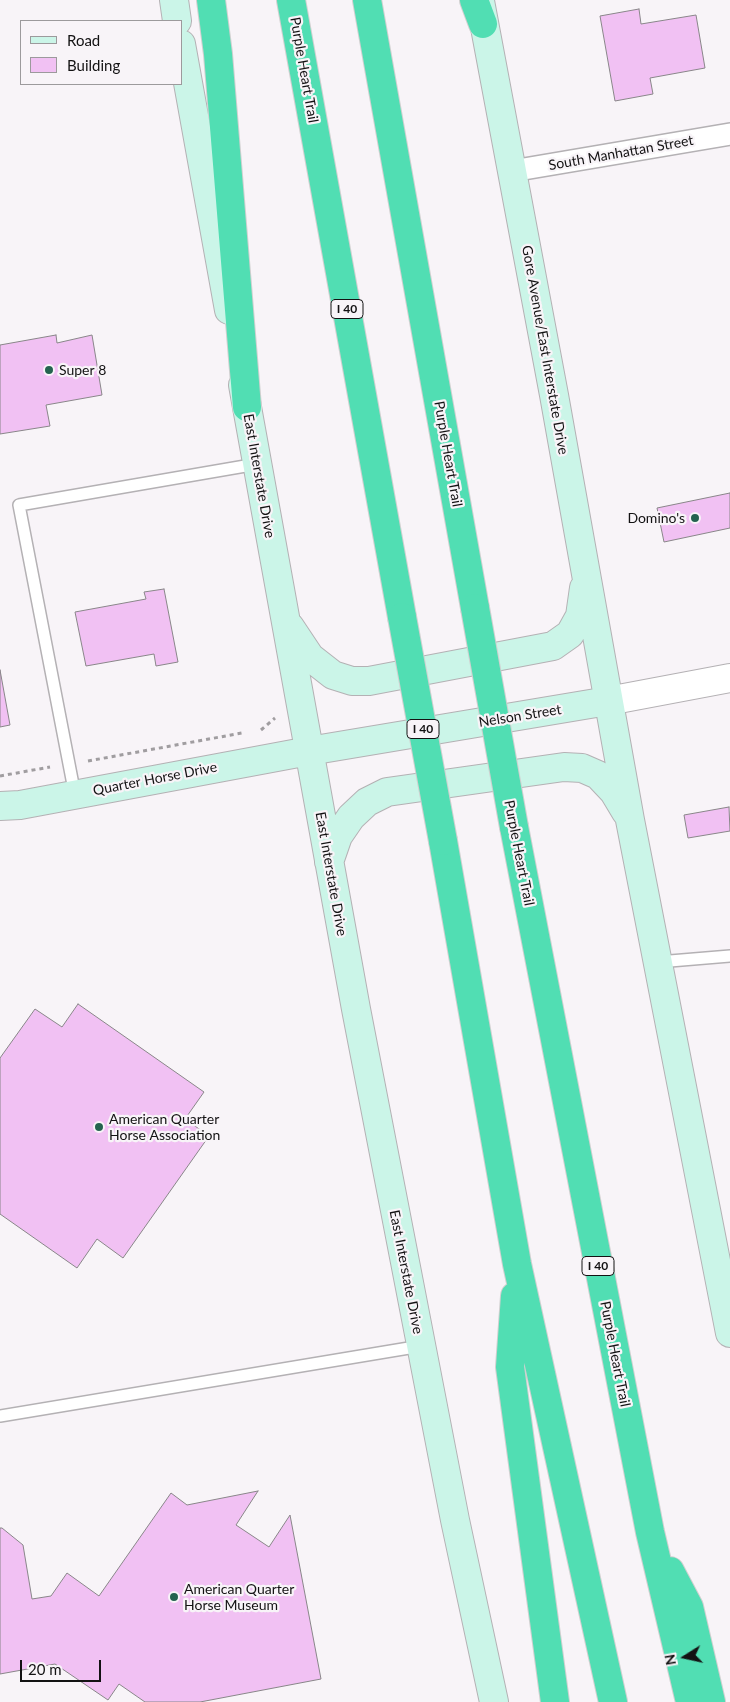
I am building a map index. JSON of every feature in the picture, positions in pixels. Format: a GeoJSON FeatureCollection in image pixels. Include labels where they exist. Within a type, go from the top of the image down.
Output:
{"type":"FeatureCollection","features":[{"type":"Feature","properties":{"kind":"highway"},"geometry":{"type":"LineString","coordinates":[[211,0],[218,54],[247,407]]}},
{"type":"Feature","properties":{"kind":"highway","name":"Purple Heart Trail"},"geometry":{"type":"LineString","coordinates":[[292,0],[517,1264],[613,1702]]}},
{"type":"Feature","properties":{"kind":"highway","name":"Purple Heart Trail"},"geometry":{"type":"LineString","coordinates":[[367,0],[514,827],[650,1532],[690,1702]]}},
{"type":"Feature","properties":{"kind":"highway"},"geometry":{"type":"LineString","coordinates":[[517,1264],[510,1367],[555,1702]]}},
{"type":"Feature","properties":{"kind":"highway"},"geometry":{"type":"LineString","coordinates":[[650,1532],[689,1607],[711,1702]]}},
{"type":"Feature","properties":{"kind":"main road"},"geometry":{"type":"LineString","coordinates":[[174,0],[177,20]]}},
{"type":"Feature","properties":{"kind":"main road","name":"Gore Avenue/East Interstate Drive"},"geometry":{"type":"LineString","coordinates":[[479,8],[512,171],[608,701]]}},
{"type":"Feature","properties":{"kind":"main road","name":"East Interstate Drive"},"geometry":{"type":"LineString","coordinates":[[182,50],[329,862],[420,1346],[494,1702]]}},
{"type":"Feature","properties":{"kind":"main road"},"geometry":{"type":"LineString","coordinates":[[285,619],[310,657],[333,676],[369,681],[553,646],[570,634],[580,616],[586,575]]}},
{"type":"Feature","properties":{"kind":"main road"},"geometry":{"type":"LineString","coordinates":[[608,701],[729,1320]]}},
{"type":"Feature","properties":{"kind":"main road","name":"Nelson Street"},"geometry":{"type":"LineString","coordinates":[[309,750],[608,701]]}},
{"type":"Feature","properties":{"kind":"main road","name":"Quarter Horse Drive"},"geometry":{"type":"LineString","coordinates":[[0,806],[20,804],[309,750]]}},
{"type":"Feature","properties":{"kind":"main road"},"geometry":{"type":"LineString","coordinates":[[329,862],[338,836],[351,817],[367,802],[388,792],[564,766],[582,768],[598,775],[614,792],[630,820]]}},
{"type":"Feature","properties":{"kind":"street","name":"South Manhattan Street"},"geometry":{"type":"LineString","coordinates":[[512,171],[730,134]]}},
{"type":"Feature","properties":{"kind":"street","name":"Nelson Street"},"geometry":{"type":"LineString","coordinates":[[608,701],[730,678]]}},
{"type":"Feature","properties":{"kind":"lane"},"geometry":{"type":"LineString","coordinates":[[75,794],[19,506],[257,464]]}},
{"type":"Feature","properties":{"kind":"lane"},"geometry":{"type":"LineString","coordinates":[[658,962],[730,956]]}},
{"type":"Feature","properties":{"kind":"lane"},"geometry":{"type":"LineString","coordinates":[[0,1416],[420,1346]]}},
{"type":"Feature","properties":{"kind":"path"},"geometry":{"type":"LineString","coordinates":[[254,731],[263,729],[276,717],[276,711]]}},
{"type":"Feature","properties":{"kind":"path"},"geometry":{"type":"LineString","coordinates":[[0,776],[245,732]]}},
{"type":"Feature","properties":{"kind":"building"},"geometry":{"type":"Polygon","coordinates":[[[639,9],[641,24],[696,15],[705,68],[650,78],[653,94],[615,101],[600,16],[639,9]]]}},
{"type":"Feature","properties":{"kind":"building","name":"Super 8"},"geometry":{"type":"Polygon","coordinates":[[[56,335],[57,343],[92,335],[102,395],[46,405],[50,426],[0,434],[0,345],[56,335]]]}},
{"type":"Feature","properties":{"kind":"building","name":"Domino's"},"geometry":{"type":"Polygon","coordinates":[[[730,493],[730,528],[664,542],[657,508],[730,493]]]}},
{"type":"Feature","properties":{"kind":"building"},"geometry":{"type":"Polygon","coordinates":[[[164,589],[178,662],[156,666],[154,654],[86,666],[75,612],[146,599],[144,592],[164,589]]]}},
{"type":"Feature","properties":{"kind":"building"},"geometry":{"type":"Polygon","coordinates":[[[0,670],[10,725],[0,727],[0,670]]]}},
{"type":"Feature","properties":{"kind":"building"},"geometry":{"type":"Polygon","coordinates":[[[729,807],[730,831],[688,838],[684,815],[729,807]]]}},
{"type":"Feature","properties":{"kind":"building","name":"American Quarter Horse Association"},"geometry":{"type":"Polygon","coordinates":[[[78,1004],[204,1092],[185,1119],[209,1136],[123,1258],[97,1239],[77,1268],[0,1214],[0,1058],[35,1009],[62,1027],[78,1004]]]}},
{"type":"Feature","properties":{"kind":"building","name":"American Quarter Horse Museum"},"geometry":{"type":"Polygon","coordinates":[[[258,1491],[236,1525],[269,1547],[290,1515],[321,1679],[200,1702],[145,1702],[119,1684],[108,1700],[55,1664],[0,1674],[0,1528],[23,1545],[32,1599],[51,1596],[67,1573],[99,1596],[171,1493],[187,1505],[258,1491]]]}},
{"type":"Feature","properties":{"kind":"place","name":"Super 8"},"geometry":{"type":"Point","coordinates":[49,370]}},
{"type":"Feature","properties":{"kind":"place","name":"Domino's"},"geometry":{"type":"Point","coordinates":[695,518]}},
{"type":"Feature","properties":{"kind":"place","name":"American Quarter Horse Association"},"geometry":{"type":"Point","coordinates":[99,1127]}},
{"type":"Feature","properties":{"kind":"place","name":"American Quarter Horse Museum"},"geometry":{"type":"Point","coordinates":[174,1597]}}]}
